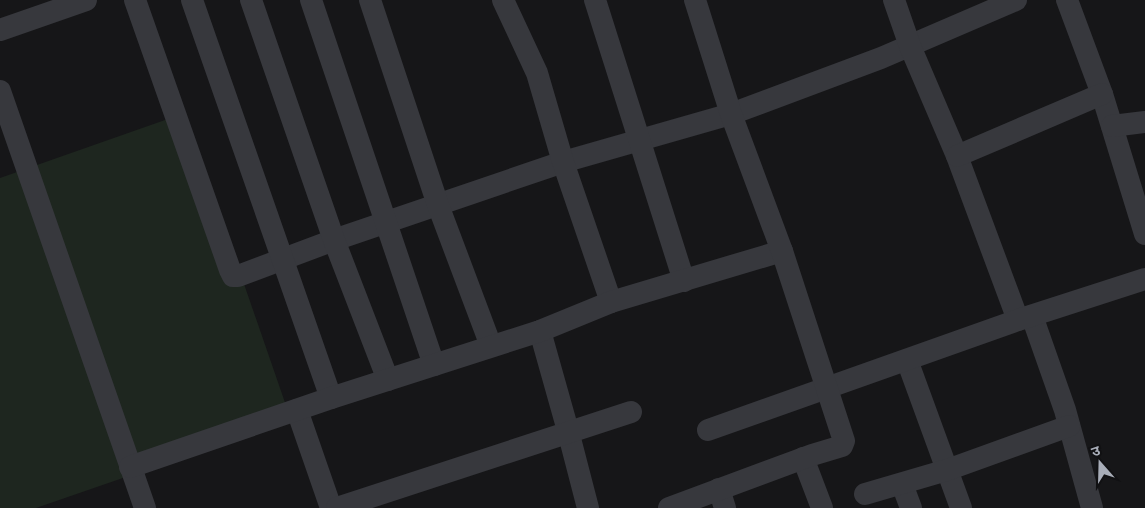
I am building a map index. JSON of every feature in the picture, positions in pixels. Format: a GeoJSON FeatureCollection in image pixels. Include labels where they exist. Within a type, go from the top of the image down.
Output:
{"type":"FeatureCollection","features":[{"type":"Feature","properties":{"kind":"street"},"geometry":{"type":"LineString","coordinates":[[0,30],[86,0]]}},
{"type":"Feature","properties":{"kind":"street"},"geometry":{"type":"LineString","coordinates":[[135,0],[233,276],[238,276],[334,240],[562,162],[731,114],[881,58],[1016,0]]}},
{"type":"Feature","properties":{"kind":"street"},"geometry":{"type":"LineString","coordinates":[[192,0],[331,398]]}},
{"type":"Feature","properties":{"kind":"street"},"geometry":{"type":"LineString","coordinates":[[251,0],[334,240],[388,380]]}},
{"type":"Feature","properties":{"kind":"street"},"geometry":{"type":"LineString","coordinates":[[311,0],[434,365]]}},
{"type":"Feature","properties":{"kind":"street"},"geometry":{"type":"LineString","coordinates":[[370,0],[438,205],[491,346]]}},
{"type":"Feature","properties":{"kind":"street"},"geometry":{"type":"LineString","coordinates":[[503,0],[537,73],[562,162],[611,302]]}},
{"type":"Feature","properties":{"kind":"street"},"geometry":{"type":"LineString","coordinates":[[595,0],[684,281]]}},
{"type":"Feature","properties":{"kind":"street"},"geometry":{"type":"LineString","coordinates":[[669,508],[722,498],[803,458],[844,442],[782,251],[731,114],[695,0]]}},
{"type":"Feature","properties":{"kind":"street"},"geometry":{"type":"LineString","coordinates":[[894,0],[910,46],[1069,426],[1092,508]]}},
{"type":"Feature","properties":{"kind":"street"},"geometry":{"type":"LineString","coordinates":[[1067,0],[1102,94],[1145,234]]}},
{"type":"Feature","properties":{"kind":"street"},"geometry":{"type":"LineString","coordinates":[[0,91],[145,508]]}},
{"type":"Feature","properties":{"kind":"street"},"geometry":{"type":"LineString","coordinates":[[957,156],[1102,94]]}},
{"type":"Feature","properties":{"kind":"street"},"geometry":{"type":"LineString","coordinates":[[1112,126],[1145,122]]}},
{"type":"Feature","properties":{"kind":"street"},"geometry":{"type":"LineString","coordinates":[[130,467],[331,398],[540,331],[611,302],[782,251]]}},
{"type":"Feature","properties":{"kind":"street"},"geometry":{"type":"LineString","coordinates":[[708,430],[1025,318],[1145,279]]}},
{"type":"Feature","properties":{"kind":"street"},"geometry":{"type":"LineString","coordinates":[[540,331],[588,508]]}},
{"type":"Feature","properties":{"kind":"street"},"geometry":{"type":"LineString","coordinates":[[907,360],[961,508]]}},
{"type":"Feature","properties":{"kind":"street"},"geometry":{"type":"LineString","coordinates":[[297,410],[331,508]]}},
{"type":"Feature","properties":{"kind":"street"},"geometry":{"type":"LineString","coordinates":[[337,508],[631,412]]}},
{"type":"Feature","properties":{"kind":"street"},"geometry":{"type":"LineString","coordinates":[[865,494],[947,470],[1069,426]]}},
{"type":"Feature","properties":{"kind":"street"},"geometry":{"type":"LineString","coordinates":[[803,458],[822,508]]}},
{"type":"Feature","properties":{"kind":"street"},"geometry":{"type":"LineString","coordinates":[[902,484],[911,508]]}},
{"type":"Feature","properties":{"kind":"shaded area"},"geometry":{"type":"Polygon","coordinates":[[[185,113],[291,420],[36,508],[0,508],[0,178],[185,113]]]}}]}
